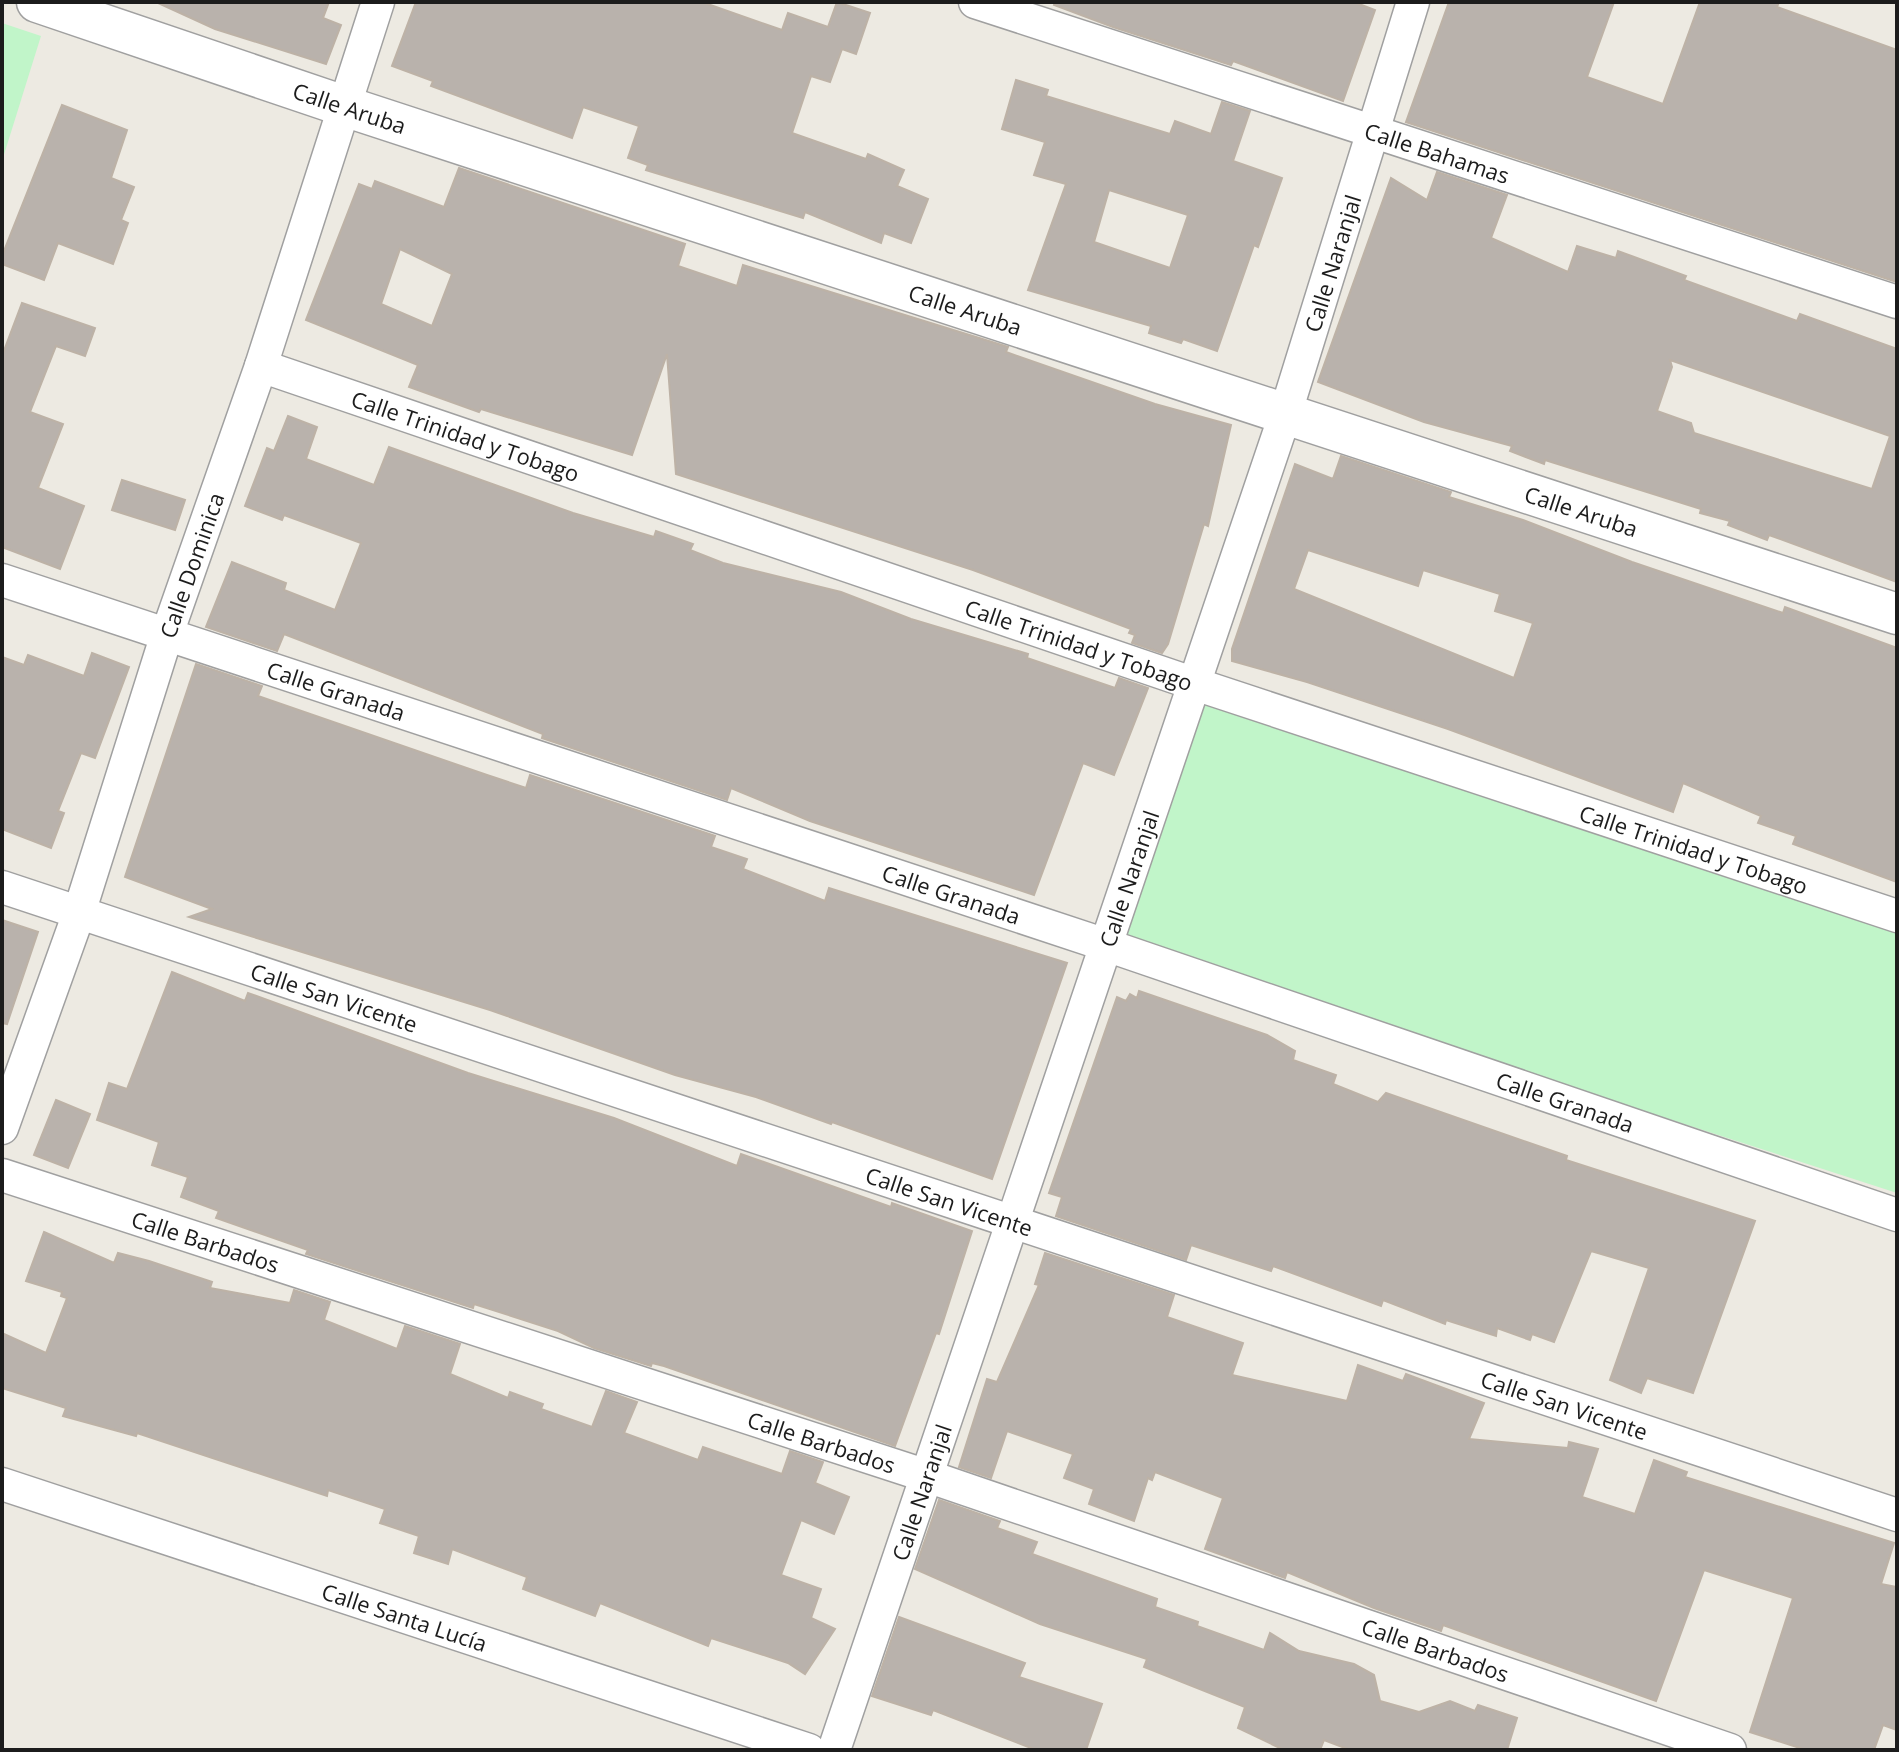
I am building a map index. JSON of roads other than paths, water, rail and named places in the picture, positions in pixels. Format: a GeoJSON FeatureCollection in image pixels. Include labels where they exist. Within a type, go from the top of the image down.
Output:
{"type":"FeatureCollection","features":[{"type":"Feature","properties":{"kind":"street","name":"Calle Aruba"},"geometry":{"type":"LineString","coordinates":[[37,2],[344,106],[1897,614]]}},
{"type":"Feature","properties":{"kind":"street","name":"Calle Dominica"},"geometry":{"type":"LineString","coordinates":[[2,1128],[79,913],[167,634],[261,366],[378,2]]}},
{"type":"Feature","properties":{"kind":"street","name":"Calle Bahamas"},"geometry":{"type":"LineString","coordinates":[[975,2],[1897,302]]}},
{"type":"Feature","properties":{"kind":"street","name":"Calle Naranjal"},"geometry":{"type":"LineString","coordinates":[[834,1750],[1285,415],[1375,134],[1413,2]]}},
{"type":"Feature","properties":{"kind":"street","name":"Calle Trinidad y Tobago"},"geometry":{"type":"LineString","coordinates":[[261,366],[1192,683],[1897,916]]}},
{"type":"Feature","properties":{"kind":"street","name":"Calle Granada"},"geometry":{"type":"LineString","coordinates":[[2,580],[1106,945],[1897,1215]]}},
{"type":"Feature","properties":{"kind":"street","name":"Calle San Vicente"},"geometry":{"type":"LineString","coordinates":[[2,887],[1897,1515]]}},
{"type":"Feature","properties":{"kind":"street","name":"Calle Barbados"},"geometry":{"type":"LineString","coordinates":[[2,1175],[927,1476],[1730,1750]]}},
{"type":"Feature","properties":{"kind":"street","name":"Calle Santa Lucía"},"geometry":{"type":"LineString","coordinates":[[2,1484],[809,1750]]}}]}
